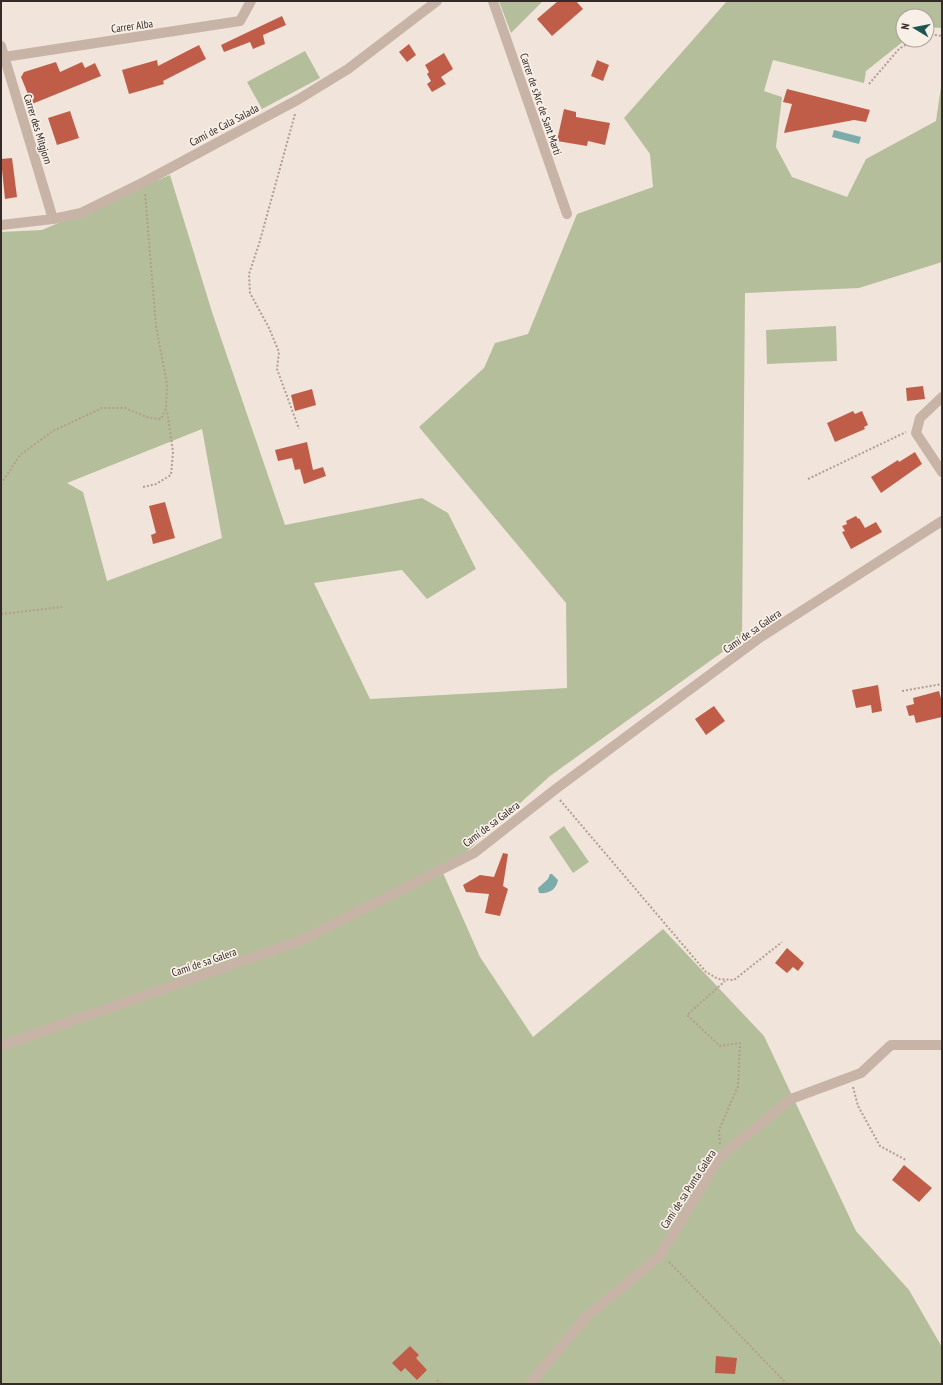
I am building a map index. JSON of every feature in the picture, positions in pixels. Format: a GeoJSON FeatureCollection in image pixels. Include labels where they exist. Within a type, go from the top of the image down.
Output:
{"type":"FeatureCollection","features":[{"type":"Feature","properties":{"kind":"street","name":"Carrer Alba"},"geometry":{"type":"LineString","coordinates":[[4,57],[240,22],[251,1]]}},
{"type":"Feature","properties":{"kind":"street","name":"Camí de Cala Salada"},"geometry":{"type":"LineString","coordinates":[[1,226],[53,219],[81,213],[144,182],[298,99],[348,69],[437,1]]}},
{"type":"Feature","properties":{"kind":"street","name":"Carrer de s'Arc de Sant Marti"},"geometry":{"type":"LineString","coordinates":[[493,1],[567,214]]}},
{"type":"Feature","properties":{"kind":"street","name":"Carrer des Mitgjorn"},"geometry":{"type":"LineString","coordinates":[[1,46],[53,219]]}},
{"type":"Feature","properties":{"kind":"street"},"geometry":{"type":"LineString","coordinates":[[942,397],[920,418],[916,434],[942,472]]}},
{"type":"Feature","properties":{"kind":"street","name":"Camí de sa Galera"},"geometry":{"type":"LineString","coordinates":[[1,1046],[302,940],[474,853],[553,791],[758,639],[942,521]]}},
{"type":"Feature","properties":{"kind":"street","name":"Camí de sa Punta Galera"},"geometry":{"type":"LineString","coordinates":[[530,1384],[586,1317],[659,1257],[720,1157],[791,1099],[861,1073],[891,1046],[942,1045]]}},
{"type":"Feature","properties":{"kind":"path"},"geometry":{"type":"LineString","coordinates":[[869,84],[901,48]]}},
{"type":"Feature","properties":{"kind":"path"},"geometry":{"type":"LineString","coordinates":[[298,99],[259,244],[249,274],[250,293],[269,328],[279,352],[277,369],[299,429]]}},
{"type":"Feature","properties":{"kind":"path"},"geometry":{"type":"LineString","coordinates":[[143,487],[156,484],[171,474],[173,452],[166,408],[167,384],[156,326],[144,182]]}},
{"type":"Feature","properties":{"kind":"path"},"geometry":{"type":"LineString","coordinates":[[1,484],[20,455],[53,431],[102,408],[125,408],[149,418],[161,419],[166,408]]}},
{"type":"Feature","properties":{"kind":"path"},"geometry":{"type":"LineString","coordinates":[[808,479],[918,427]]}},
{"type":"Feature","properties":{"kind":"path"},"geometry":{"type":"LineString","coordinates":[[1,614],[62,607]]}},
{"type":"Feature","properties":{"kind":"path"},"geometry":{"type":"LineString","coordinates":[[902,691],[942,684]]}},
{"type":"Feature","properties":{"kind":"path"},"geometry":{"type":"LineString","coordinates":[[553,791],[706,972],[724,981],[734,980],[782,942]]}},
{"type":"Feature","properties":{"kind":"path"},"geometry":{"type":"LineString","coordinates":[[720,1157],[719,1130],[738,1086],[740,1043],[720,1046],[687,1015],[724,981]]}},
{"type":"Feature","properties":{"kind":"path"},"geometry":{"type":"LineString","coordinates":[[850,1076],[858,1106],[880,1146],[906,1160]]}},
{"type":"Feature","properties":{"kind":"path"},"geometry":{"type":"LineString","coordinates":[[659,1257],[669,1262],[787,1384]]}},
{"type":"Feature","properties":{"kind":"path"},"geometry":{"type":"LineString","coordinates":[[437,1380],[441,1384]]}},
{"type":"Feature","properties":{"kind":"green space"},"geometry":{"type":"Polygon","coordinates":[[[499,1],[543,1],[511,33],[499,1]]]}},
{"type":"Feature","properties":{"kind":"green space"},"geometry":{"type":"Polygon","coordinates":[[[727,1],[942,1],[942,28],[935,28],[935,8],[895,8],[895,48],[866,71],[864,83],[773,60],[764,91],[782,97],[776,147],[792,177],[847,197],[866,159],[936,121],[942,80],[942,262],[859,288],[745,293],[742,638],[550,776],[443,873],[480,957],[533,1037],[663,929],[764,1036],[856,1231],[909,1290],[942,1347],[942,1384],[1,1384],[1,232],[42,230],[170,175],[212,312],[285,525],[422,498],[448,513],[476,569],[427,599],[402,570],[314,583],[370,699],[567,688],[566,603],[419,427],[484,368],[495,343],[528,334],[577,214],[653,187],[650,154],[624,118],[727,1]],[[202,429],[67,483],[83,492],[107,581],[222,538],[202,429]]]}},
{"type":"Feature","properties":{"kind":"green space"},"geometry":{"type":"Polygon","coordinates":[[[305,51],[320,78],[262,109],[247,82],[305,51]]]}},
{"type":"Feature","properties":{"kind":"green space"},"geometry":{"type":"Polygon","coordinates":[[[836,326],[837,361],[767,364],[766,330],[836,326]]]}},
{"type":"Feature","properties":{"kind":"green space"},"geometry":{"type":"Polygon","coordinates":[[[564,826],[589,862],[573,873],[549,837],[564,826]]]}},
{"type":"Feature","properties":{"kind":"water"},"geometry":{"type":"Polygon","coordinates":[[[834,130],[861,137],[859,144],[832,137],[834,130]]]}},
{"type":"Feature","properties":{"kind":"water"},"geometry":{"type":"Polygon","coordinates":[[[550,874],[558,880],[556,886],[552,891],[539,893],[538,888],[548,879],[550,874]]]}},
{"type":"Feature","properties":{"kind":"building"},"geometry":{"type":"Polygon","coordinates":[[[558,1],[576,1],[583,9],[552,36],[537,19],[558,1]]]}},
{"type":"Feature","properties":{"kind":"building"},"geometry":{"type":"Polygon","coordinates":[[[282,16],[286,25],[263,35],[265,44],[253,49],[250,42],[224,52],[221,45],[282,16]]]}},
{"type":"Feature","properties":{"kind":"building"},"geometry":{"type":"Polygon","coordinates":[[[409,44],[416,55],[407,62],[399,52],[409,44]]]}},
{"type":"Feature","properties":{"kind":"building"},"geometry":{"type":"Polygon","coordinates":[[[199,45],[206,59],[163,81],[164,84],[129,94],[122,70],[157,60],[158,66],[199,45]]]}},
{"type":"Feature","properties":{"kind":"building"},"geometry":{"type":"Polygon","coordinates":[[[444,53],[453,69],[441,77],[446,84],[432,92],[427,84],[431,81],[427,74],[429,72],[425,65],[444,53]]]}},
{"type":"Feature","properties":{"kind":"building"},"geometry":{"type":"Polygon","coordinates":[[[597,60],[609,65],[603,81],[591,76],[597,60]]]}},
{"type":"Feature","properties":{"kind":"building"},"geometry":{"type":"Polygon","coordinates":[[[56,62],[60,72],[82,62],[85,68],[95,63],[101,76],[32,104],[21,77],[24,72],[56,62]]]}},
{"type":"Feature","properties":{"kind":"building"},"geometry":{"type":"Polygon","coordinates":[[[787,89],[870,110],[866,122],[854,120],[784,133],[792,104],[783,102],[787,89]]]}},
{"type":"Feature","properties":{"kind":"building"},"geometry":{"type":"Polygon","coordinates":[[[564,109],[576,112],[576,117],[610,123],[605,145],[588,141],[587,146],[557,141],[564,109]]]}},
{"type":"Feature","properties":{"kind":"building"},"geometry":{"type":"Polygon","coordinates":[[[70,111],[79,138],[57,145],[48,118],[70,111]]]}},
{"type":"Feature","properties":{"kind":"building"},"geometry":{"type":"Polygon","coordinates":[[[12,158],[17,197],[5,199],[1,159],[12,158]]]}},
{"type":"Feature","properties":{"kind":"building"},"geometry":{"type":"Polygon","coordinates":[[[923,386],[925,399],[907,401],[906,388],[923,386]]]}},
{"type":"Feature","properties":{"kind":"building"},"geometry":{"type":"Polygon","coordinates":[[[312,389],[316,405],[295,411],[291,395],[312,389]]]}},
{"type":"Feature","properties":{"kind":"building"},"geometry":{"type":"Polygon","coordinates":[[[853,411],[855,414],[862,411],[868,425],[864,427],[865,429],[835,442],[827,423],[853,411]]]}},
{"type":"Feature","properties":{"kind":"building"},"geometry":{"type":"Polygon","coordinates":[[[307,442],[313,470],[323,467],[326,476],[304,484],[300,469],[295,470],[292,458],[278,461],[275,450],[307,442]]]}},
{"type":"Feature","properties":{"kind":"building"},"geometry":{"type":"Polygon","coordinates":[[[915,452],[922,464],[881,493],[871,477],[898,460],[899,462],[915,452]]]}},
{"type":"Feature","properties":{"kind":"building"},"geometry":{"type":"Polygon","coordinates":[[[165,502],[175,538],[153,544],[151,535],[156,533],[149,506],[165,502]]]}},
{"type":"Feature","properties":{"kind":"building"},"geometry":{"type":"Polygon","coordinates":[[[856,516],[865,528],[876,522],[882,532],[851,549],[842,532],[845,531],[842,526],[847,524],[846,521],[856,516]]]}},
{"type":"Feature","properties":{"kind":"building"},"geometry":{"type":"Polygon","coordinates":[[[878,685],[882,711],[872,713],[871,705],[856,708],[852,690],[878,685]]]}},
{"type":"Feature","properties":{"kind":"building"},"geometry":{"type":"Polygon","coordinates":[[[939,691],[942,702],[942,717],[916,723],[914,715],[909,716],[906,706],[914,704],[913,698],[939,691]]]}},
{"type":"Feature","properties":{"kind":"building"},"geometry":{"type":"Polygon","coordinates":[[[714,706],[725,721],[706,735],[695,719],[714,706]]]}},
{"type":"Feature","properties":{"kind":"building"},"geometry":{"type":"Polygon","coordinates":[[[503,853],[508,854],[503,886],[508,889],[500,916],[485,913],[489,894],[466,892],[463,885],[480,875],[494,877],[503,853]]]}},
{"type":"Feature","properties":{"kind":"building"},"geometry":{"type":"Polygon","coordinates":[[[787,948],[804,963],[798,971],[793,967],[787,973],[775,963],[787,948]]]}},
{"type":"Feature","properties":{"kind":"building"},"geometry":{"type":"Polygon","coordinates":[[[904,1165],[932,1188],[919,1202],[892,1180],[904,1165]]]}},
{"type":"Feature","properties":{"kind":"building"},"geometry":{"type":"Polygon","coordinates":[[[410,1346],[419,1355],[416,1358],[427,1370],[417,1380],[405,1368],[401,1372],[392,1363],[410,1346]]]}},
{"type":"Feature","properties":{"kind":"building"},"geometry":{"type":"Polygon","coordinates":[[[716,1356],[737,1358],[735,1374],[715,1373],[716,1356]]]}}]}
